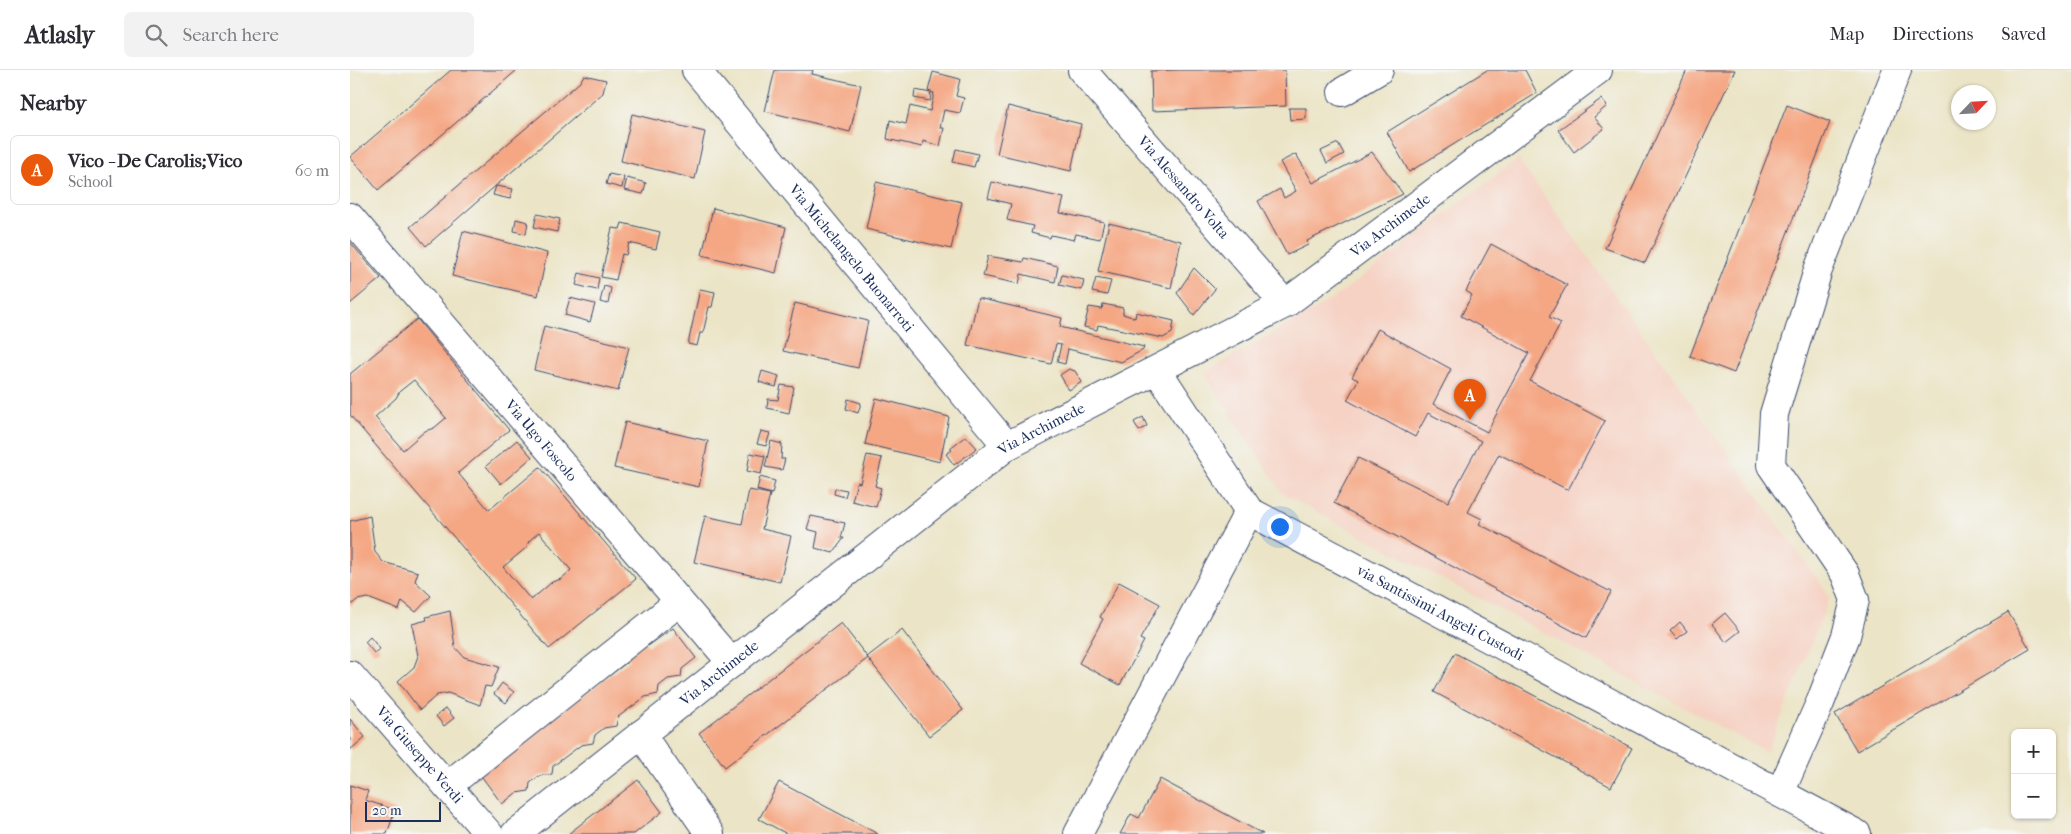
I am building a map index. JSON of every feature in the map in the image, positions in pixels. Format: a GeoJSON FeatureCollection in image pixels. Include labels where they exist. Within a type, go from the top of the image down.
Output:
{"type":"FeatureCollection","features":[{"type":"Feature","properties":{"kind":"street","name":"Via Michelangelo Buonarroti"},"geometry":{"type":"LineString","coordinates":[[696,70],[1007,446]]}},
{"type":"Feature","properties":{"kind":"street","name":"Via Alessandro Volta"},"geometry":{"type":"LineString","coordinates":[[1082,70],[1285,304]]}},
{"type":"Feature","properties":{"kind":"street"},"geometry":{"type":"LineString","coordinates":[[1342,92],[1379,70]]}},
{"type":"Feature","properties":{"kind":"street","name":"Via Archimede"},"geometry":{"type":"LineString","coordinates":[[515,834],[1007,446],[1285,304],[1598,70]]}},
{"type":"Feature","properties":{"kind":"street"},"geometry":{"type":"LineString","coordinates":[[1780,793],[1824,694],[1846,636],[1855,600],[1845,574],[1771,465],[1774,414],[1818,270],[1897,70]]}},
{"type":"Feature","properties":{"kind":"street","name":"Via Ugo Foscolo"},"geometry":{"type":"LineString","coordinates":[[350,217],[732,663]]}},
{"type":"Feature","properties":{"kind":"street","name":"via Santissimi Angeli Custodi"},"geometry":{"type":"LineString","coordinates":[[1157,370],[1249,511],[1857,834]]}},
{"type":"Feature","properties":{"kind":"street"},"geometry":{"type":"LineString","coordinates":[[1078,834],[1249,511]]}},
{"type":"Feature","properties":{"kind":"street"},"geometry":{"type":"LineString","coordinates":[[447,786],[680,602]]}},
{"type":"Feature","properties":{"kind":"street","name":"Via Giuseppe Verdi"},"geometry":{"type":"LineString","coordinates":[[350,675],[489,834]]}},
{"type":"Feature","properties":{"kind":"street"},"geometry":{"type":"LineString","coordinates":[[641,734],[710,834]]}},
{"type":"Feature","properties":{"kind":"shaded area"},"geometry":{"type":"Polygon","coordinates":[[[1518,159],[1830,597],[1767,752],[1283,494],[1204,373],[1334,298],[1518,159]]]}},
{"type":"Feature","properties":{"kind":"building"},"geometry":{"type":"Polygon","coordinates":[[[451,70],[517,70],[378,190],[350,157],[451,70]]]}},
{"type":"Feature","properties":{"kind":"building"},"geometry":{"type":"Polygon","coordinates":[[[775,70],[813,70],[812,74],[861,85],[850,132],[765,111],[775,70]]]}},
{"type":"Feature","properties":{"kind":"building"},"geometry":{"type":"Polygon","coordinates":[[[1285,70],[1286,106],[1152,111],[1151,71],[1285,70]]]}},
{"type":"Feature","properties":{"kind":"building"},"geometry":{"type":"Polygon","coordinates":[[[1487,70],[1525,70],[1537,93],[1409,172],[1387,132],[1487,70]]]}},
{"type":"Feature","properties":{"kind":"building"},"geometry":{"type":"Polygon","coordinates":[[[1687,70],[1735,70],[1645,263],[1605,248],[1687,70]]]}},
{"type":"Feature","properties":{"kind":"building"},"geometry":{"type":"Polygon","coordinates":[[[933,72],[960,79],[956,96],[964,98],[960,113],[944,110],[940,128],[944,128],[940,146],[923,141],[922,147],[887,139],[890,120],[906,124],[910,106],[930,111],[934,93],[928,91],[933,72]]]}},
{"type":"Feature","properties":{"kind":"building"},"geometry":{"type":"Polygon","coordinates":[[[584,75],[606,80],[603,93],[426,246],[410,227],[580,82],[584,75]]]}},
{"type":"Feature","properties":{"kind":"building"},"geometry":{"type":"Polygon","coordinates":[[[915,90],[931,93],[930,101],[914,98],[915,90]]]}},
{"type":"Feature","properties":{"kind":"building"},"geometry":{"type":"Polygon","coordinates":[[[1601,99],[1607,106],[1594,117],[1604,129],[1574,152],[1558,130],[1601,99]]]}},
{"type":"Feature","properties":{"kind":"building"},"geometry":{"type":"Polygon","coordinates":[[[1787,105],[1830,122],[1734,373],[1690,356],[1787,105]]]}},
{"type":"Feature","properties":{"kind":"building"},"geometry":{"type":"Polygon","coordinates":[[[1008,106],[1081,124],[1071,171],[997,154],[1008,106]]]}},
{"type":"Feature","properties":{"kind":"building"},"geometry":{"type":"Polygon","coordinates":[[[1289,108],[1306,108],[1306,119],[1290,120],[1289,108]]]}},
{"type":"Feature","properties":{"kind":"building"},"geometry":{"type":"Polygon","coordinates":[[[632,114],[705,132],[695,179],[621,161],[632,114]]]}},
{"type":"Feature","properties":{"kind":"building"},"geometry":{"type":"Polygon","coordinates":[[[1338,143],[1344,154],[1327,163],[1321,151],[1338,143]]]}},
{"type":"Feature","properties":{"kind":"building"},"geometry":{"type":"Polygon","coordinates":[[[956,149],[978,154],[974,167],[953,162],[956,149]]]}},
{"type":"Feature","properties":{"kind":"building"},"geometry":{"type":"Polygon","coordinates":[[[1372,152],[1403,194],[1307,241],[1308,245],[1287,255],[1258,201],[1280,189],[1284,198],[1296,191],[1280,162],[1296,154],[1313,183],[1372,152]]]}},
{"type":"Feature","properties":{"kind":"building"},"geometry":{"type":"Polygon","coordinates":[[[609,174],[624,177],[622,188],[606,184],[609,174]]]}},
{"type":"Feature","properties":{"kind":"building"},"geometry":{"type":"Polygon","coordinates":[[[627,178],[646,183],[643,194],[624,190],[627,178]]]}},
{"type":"Feature","properties":{"kind":"building"},"geometry":{"type":"Polygon","coordinates":[[[876,182],[962,202],[951,249],[866,229],[876,182]]]}},
{"type":"Feature","properties":{"kind":"building"},"geometry":{"type":"Polygon","coordinates":[[[992,182],[1064,198],[1060,213],[1104,222],[1100,239],[1076,234],[1074,240],[1051,235],[1050,238],[1031,233],[1033,226],[1007,220],[1011,204],[988,198],[992,182]]]}},
{"type":"Feature","properties":{"kind":"building"},"geometry":{"type":"Polygon","coordinates":[[[496,186],[513,189],[510,199],[493,195],[496,186]]]}},
{"type":"Feature","properties":{"kind":"building"},"geometry":{"type":"Polygon","coordinates":[[[713,208],[786,227],[776,273],[702,255],[713,208]]]}},
{"type":"Feature","properties":{"kind":"building"},"geometry":{"type":"Polygon","coordinates":[[[537,214],[560,219],[557,232],[534,227],[537,214]]]}},
{"type":"Feature","properties":{"kind":"building"},"geometry":{"type":"Polygon","coordinates":[[[516,219],[528,222],[526,234],[514,231],[516,219]]]}},
{"type":"Feature","properties":{"kind":"building"},"geometry":{"type":"Polygon","coordinates":[[[622,223],[660,232],[656,249],[629,243],[626,255],[622,254],[616,280],[601,277],[612,228],[620,229],[622,223]]]}},
{"type":"Feature","properties":{"kind":"building"},"geometry":{"type":"Polygon","coordinates":[[[1109,223],[1181,241],[1171,288],[1098,271],[1109,223]]]}},
{"type":"Feature","properties":{"kind":"building"},"geometry":{"type":"Polygon","coordinates":[[[463,231],[547,253],[538,296],[452,276],[463,231]]]}},
{"type":"Feature","properties":{"kind":"building"},"geometry":{"type":"Polygon","coordinates":[[[350,242],[381,278],[350,304],[350,242]]]}},
{"type":"Feature","properties":{"kind":"building"},"geometry":{"type":"Polygon","coordinates":[[[1491,244],[1567,285],[1549,317],[1561,323],[1530,381],[1605,421],[1568,490],[1499,454],[1468,512],[1482,519],[1479,524],[1611,592],[1586,638],[1334,503],[1358,458],[1448,502],[1481,441],[1428,413],[1415,437],[1347,400],[1358,380],[1352,377],[1378,329],[1451,369],[1433,404],[1487,432],[1529,353],[1461,316],[1472,295],[1466,291],[1491,244]]]}},
{"type":"Feature","properties":{"kind":"building"},"geometry":{"type":"Polygon","coordinates":[[[988,256],[1023,262],[1024,258],[1058,266],[1055,282],[1021,274],[1019,284],[983,276],[988,256]]]}},
{"type":"Feature","properties":{"kind":"building"},"geometry":{"type":"Polygon","coordinates":[[[1194,268],[1215,289],[1194,315],[1177,293],[1194,268]]]}},
{"type":"Feature","properties":{"kind":"building"},"geometry":{"type":"Polygon","coordinates":[[[579,273],[599,278],[597,290],[576,285],[579,273]]]}},
{"type":"Feature","properties":{"kind":"building"},"geometry":{"type":"Polygon","coordinates":[[[1062,275],[1084,280],[1082,290],[1059,285],[1062,275]]]}},
{"type":"Feature","properties":{"kind":"building"},"geometry":{"type":"Polygon","coordinates":[[[1096,278],[1111,281],[1107,295],[1092,292],[1096,278]]]}},
{"type":"Feature","properties":{"kind":"building"},"geometry":{"type":"Polygon","coordinates":[[[604,286],[611,288],[608,304],[600,302],[604,286]]]}},
{"type":"Feature","properties":{"kind":"building"},"geometry":{"type":"Polygon","coordinates":[[[700,289],[715,292],[712,307],[709,307],[703,333],[700,333],[697,346],[688,344],[700,289]]]}},
{"type":"Feature","properties":{"kind":"building"},"geometry":{"type":"Polygon","coordinates":[[[570,298],[595,304],[590,322],[565,315],[570,298]]]}},
{"type":"Feature","properties":{"kind":"building"},"geometry":{"type":"Polygon","coordinates":[[[978,298],[1062,318],[1060,327],[1144,347],[1143,350],[1121,362],[1068,349],[1065,364],[1057,362],[1061,345],[1056,344],[1051,364],[967,345],[978,298]]]}},
{"type":"Feature","properties":{"kind":"building"},"geometry":{"type":"Polygon","coordinates":[[[795,303],[868,321],[858,368],[783,351],[795,303]]]}},
{"type":"Feature","properties":{"kind":"building"},"geometry":{"type":"Polygon","coordinates":[[[1103,304],[1123,308],[1123,314],[1135,318],[1136,312],[1174,321],[1172,333],[1163,338],[1098,325],[1097,330],[1084,327],[1089,307],[1102,309],[1103,304]]]}},
{"type":"Feature","properties":{"kind":"building"},"geometry":{"type":"Polygon","coordinates":[[[417,319],[509,430],[458,473],[489,510],[540,467],[636,579],[549,649],[350,415],[350,374],[417,319]],[[414,380],[400,391],[396,398],[375,417],[403,450],[425,431],[434,428],[446,418],[414,380]],[[539,532],[529,541],[526,548],[503,567],[531,600],[552,582],[561,579],[571,570],[539,532]]]}},
{"type":"Feature","properties":{"kind":"building"},"geometry":{"type":"Polygon","coordinates":[[[544,326],[629,347],[618,391],[534,370],[544,326]]]}},
{"type":"Feature","properties":{"kind":"building"},"geometry":{"type":"Polygon","coordinates":[[[1069,369],[1075,371],[1082,382],[1069,390],[1060,375],[1069,369]]]}},
{"type":"Feature","properties":{"kind":"building"},"geometry":{"type":"Polygon","coordinates":[[[762,371],[779,376],[776,387],[759,382],[762,371]]]}},
{"type":"Feature","properties":{"kind":"building"},"geometry":{"type":"Polygon","coordinates":[[[781,385],[794,387],[789,413],[767,408],[768,399],[778,400],[781,385]]]}},
{"type":"Feature","properties":{"kind":"building"},"geometry":{"type":"Polygon","coordinates":[[[876,398],[949,417],[940,462],[865,444],[876,398]]]}},
{"type":"Feature","properties":{"kind":"building"},"geometry":{"type":"Polygon","coordinates":[[[848,399],[861,403],[858,413],[846,409],[848,399]]]}},
{"type":"Feature","properties":{"kind":"building"},"geometry":{"type":"Polygon","coordinates":[[[1143,417],[1147,426],[1139,431],[1134,422],[1143,417]]]}},
{"type":"Feature","properties":{"kind":"building"},"geometry":{"type":"Polygon","coordinates":[[[625,422],[708,441],[699,487],[614,468],[625,422]]]}},
{"type":"Feature","properties":{"kind":"building"},"geometry":{"type":"Polygon","coordinates":[[[761,431],[770,433],[766,446],[757,444],[761,431]]]}},
{"type":"Feature","properties":{"kind":"building"},"geometry":{"type":"Polygon","coordinates":[[[966,436],[977,448],[954,465],[946,454],[952,450],[950,448],[966,436]]]}},
{"type":"Feature","properties":{"kind":"building"},"geometry":{"type":"Polygon","coordinates":[[[517,440],[532,457],[501,484],[486,466],[517,440]]]}},
{"type":"Feature","properties":{"kind":"building"},"geometry":{"type":"Polygon","coordinates":[[[771,441],[782,444],[781,459],[785,459],[782,470],[765,467],[771,441]]]}},
{"type":"Feature","properties":{"kind":"building"},"geometry":{"type":"Polygon","coordinates":[[[750,453],[765,456],[761,474],[747,471],[750,453]]]}},
{"type":"Feature","properties":{"kind":"building"},"geometry":{"type":"Polygon","coordinates":[[[867,455],[882,458],[875,486],[881,488],[876,507],[852,501],[857,482],[860,483],[867,455]]]}},
{"type":"Feature","properties":{"kind":"building"},"geometry":{"type":"Polygon","coordinates":[[[760,477],[775,481],[772,494],[757,490],[760,477]]]}},
{"type":"Feature","properties":{"kind":"building"},"geometry":{"type":"Polygon","coordinates":[[[835,488],[847,490],[845,497],[834,494],[835,488]]]}},
{"type":"Feature","properties":{"kind":"building"},"geometry":{"type":"Polygon","coordinates":[[[749,490],[770,494],[762,529],[791,536],[780,582],[694,562],[705,516],[742,524],[749,490]]]}},
{"type":"Feature","properties":{"kind":"building"},"geometry":{"type":"Polygon","coordinates":[[[370,516],[375,552],[383,562],[418,572],[415,581],[431,596],[416,612],[402,601],[399,610],[368,598],[357,600],[350,606],[350,521],[370,516]]]}},
{"type":"Feature","properties":{"kind":"building"},"geometry":{"type":"Polygon","coordinates":[[[811,516],[845,523],[841,538],[844,538],[833,553],[815,548],[818,532],[807,529],[811,516]]]}},
{"type":"Feature","properties":{"kind":"building"},"geometry":{"type":"Polygon","coordinates":[[[1119,582],[1160,604],[1140,639],[1144,641],[1120,685],[1079,663],[1103,619],[1100,617],[1119,582]]]}},
{"type":"Feature","properties":{"kind":"building"},"geometry":{"type":"Polygon","coordinates":[[[450,611],[455,647],[464,657],[499,667],[491,687],[485,686],[480,705],[448,693],[437,695],[420,710],[398,681],[414,667],[418,656],[412,624],[427,620],[426,617],[450,611]]]}},
{"type":"Feature","properties":{"kind":"building"},"geometry":{"type":"Polygon","coordinates":[[[2008,612],[2030,649],[1857,751],[1835,714],[2008,612]]]}},
{"type":"Feature","properties":{"kind":"building"},"geometry":{"type":"Polygon","coordinates":[[[1725,613],[1740,631],[1726,642],[1712,624],[1725,613]]]}},
{"type":"Feature","properties":{"kind":"building"},"geometry":{"type":"Polygon","coordinates":[[[1680,622],[1687,631],[1677,639],[1670,631],[1680,622]]]}},
{"type":"Feature","properties":{"kind":"building"},"geometry":{"type":"Polygon","coordinates":[[[841,623],[868,658],[725,767],[699,733],[841,623]]]}},
{"type":"Feature","properties":{"kind":"building"},"geometry":{"type":"Polygon","coordinates":[[[673,628],[696,658],[682,669],[681,677],[668,679],[659,686],[658,694],[645,697],[618,717],[616,726],[604,728],[595,735],[593,743],[581,745],[553,766],[552,774],[539,776],[530,783],[529,791],[516,793],[502,804],[479,773],[630,660],[626,656],[644,642],[648,646],[673,628]]]}},
{"type":"Feature","properties":{"kind":"building"},"geometry":{"type":"Polygon","coordinates":[[[902,630],[963,710],[929,736],[867,657],[902,630]]]}},
{"type":"Feature","properties":{"kind":"building"},"geometry":{"type":"Polygon","coordinates":[[[370,637],[380,649],[374,653],[365,642],[370,637]]]}},
{"type":"Feature","properties":{"kind":"building"},"geometry":{"type":"Polygon","coordinates":[[[1455,653],[1632,748],[1611,787],[1434,692],[1455,653]]]}},
{"type":"Feature","properties":{"kind":"building"},"geometry":{"type":"Polygon","coordinates":[[[502,683],[514,692],[506,703],[494,694],[502,683]]]}},
{"type":"Feature","properties":{"kind":"building"},"geometry":{"type":"Polygon","coordinates":[[[446,708],[454,718],[444,726],[436,716],[446,708]]]}},
{"type":"Feature","properties":{"kind":"building"},"geometry":{"type":"Polygon","coordinates":[[[350,719],[365,737],[350,750],[350,719]]]}},
{"type":"Feature","properties":{"kind":"building"},"geometry":{"type":"Polygon","coordinates":[[[1160,779],[1263,834],[1120,834],[1131,814],[1139,818],[1160,779]]]}},
{"type":"Feature","properties":{"kind":"building"},"geometry":{"type":"Polygon","coordinates":[[[638,780],[662,812],[634,834],[568,834],[638,780]]]}},
{"type":"Feature","properties":{"kind":"building"},"geometry":{"type":"Polygon","coordinates":[[[779,782],[878,834],[787,834],[759,819],[779,782]]]}},
{"type":"Feature","properties":{"kind":"building"},"geometry":{"type":"Polygon","coordinates":[[[350,785],[368,791],[365,800],[395,810],[387,834],[350,834],[350,785]]]}},
{"type":"Feature","properties":{"kind":"place","name":"Vico - De Carolis;Vico"},"geometry":{"type":"Point","coordinates":[1470,420]}}]}
